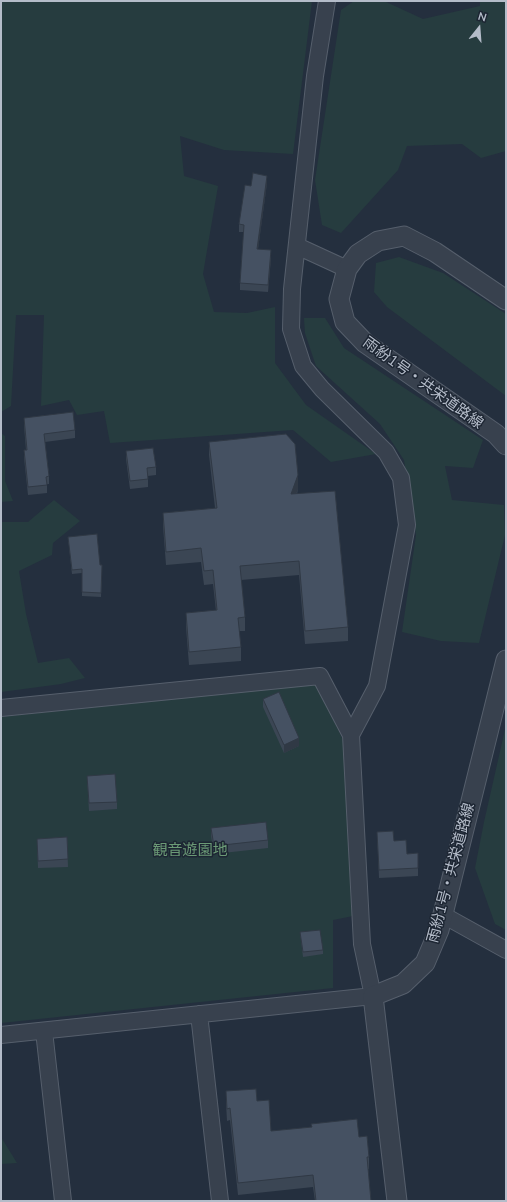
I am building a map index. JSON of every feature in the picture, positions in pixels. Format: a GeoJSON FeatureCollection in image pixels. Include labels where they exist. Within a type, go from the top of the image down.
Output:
{"type":"FeatureCollection","features":[{"type":"Feature","properties":{"kind":"street"},"geometry":{"type":"LineString","coordinates":[[327,1],[315,76],[292,289],[291,329],[303,366],[322,389],[386,452],[401,478],[407,525],[377,686],[351,735]]}},
{"type":"Feature","properties":{"kind":"street","name":"雨紛1号・共栄道路線"},"geometry":{"type":"LineString","coordinates":[[506,300],[435,252],[404,236],[378,241],[358,254],[347,269],[339,299],[345,322],[365,343],[496,434],[506,445]]}},
{"type":"Feature","properties":{"kind":"street"},"geometry":{"type":"LineString","coordinates":[[297,246],[347,269]]}},
{"type":"Feature","properties":{"kind":"street","name":"雨紛1号・共栄道路線"},"geometry":{"type":"LineString","coordinates":[[372,996],[403,984],[425,963],[439,930],[506,660]]}},
{"type":"Feature","properties":{"kind":"street"},"geometry":{"type":"LineString","coordinates":[[1,708],[320,676],[351,735],[362,944],[372,996],[397,1201]]}},
{"type":"Feature","properties":{"kind":"street"},"geometry":{"type":"LineString","coordinates":[[443,915],[506,950]]}},
{"type":"Feature","properties":{"kind":"street"},"geometry":{"type":"LineString","coordinates":[[1,1035],[372,996]]}},
{"type":"Feature","properties":{"kind":"street"},"geometry":{"type":"LineString","coordinates":[[199,1014],[220,1201]]}},
{"type":"Feature","properties":{"kind":"street"},"geometry":{"type":"LineString","coordinates":[[44,1031],[62,1201]]}},
{"type":"Feature","properties":{"kind":"green space"},"geometry":{"type":"Polygon","coordinates":[[[1,1],[312,1],[293,154],[224,150],[180,136],[184,176],[218,186],[203,274],[214,312],[247,313],[275,307],[275,363],[306,405],[376,454],[331,462],[293,430],[110,443],[104,411],[77,415],[69,400],[41,406],[44,315],[16,315],[11,406],[1,412],[1,1]]]}},
{"type":"Feature","properties":{"kind":"green space"},"geometry":{"type":"Polygon","coordinates":[[[354,1],[384,1],[423,19],[480,6],[480,1],[506,1],[506,151],[481,158],[462,144],[407,146],[398,170],[341,233],[322,225],[315,180],[341,10],[354,1]]]}},
{"type":"Feature","properties":{"kind":"green space"},"geometry":{"type":"Polygon","coordinates":[[[399,257],[443,273],[506,314],[506,396],[387,307],[374,292],[376,263],[399,257]]]}},
{"type":"Feature","properties":{"kind":"green space"},"geometry":{"type":"Polygon","coordinates":[[[304,318],[325,318],[344,348],[483,440],[473,468],[445,466],[452,500],[504,505],[505,535],[479,643],[441,641],[402,632],[416,535],[404,460],[380,424],[316,366],[305,333],[304,318]]]}},
{"type":"Feature","properties":{"kind":"green space"},"geometry":{"type":"Polygon","coordinates":[[[1,433],[5,436],[5,481],[13,501],[1,502],[1,433]]]}},
{"type":"Feature","properties":{"kind":"green space"},"geometry":{"type":"Polygon","coordinates":[[[54,500],[80,521],[53,543],[52,555],[19,571],[26,614],[38,663],[69,658],[85,678],[61,684],[1,692],[1,522],[28,522],[54,500]]]}},
{"type":"Feature","properties":{"kind":"green space","name":"観音遊園地"},"geometry":{"type":"Polygon","coordinates":[[[316,684],[343,740],[353,916],[333,920],[333,988],[1,1023],[1,717],[316,684]]]}},
{"type":"Feature","properties":{"kind":"green space"},"geometry":{"type":"Polygon","coordinates":[[[506,725],[506,930],[495,924],[475,868],[506,725]]]}},
{"type":"Feature","properties":{"kind":"green space"},"geometry":{"type":"Polygon","coordinates":[[[1,1137],[17,1163],[1,1164],[1,1137]]]}},
{"type":"Feature","properties":{"kind":"building"},"geometry":{"type":"Polygon","coordinates":[[[253,173],[267,176],[257,249],[271,250],[268,285],[240,283],[244,225],[239,224],[245,185],[251,186],[253,173]]]}},
{"type":"Feature","properties":{"kind":"building"},"geometry":{"type":"Polygon","coordinates":[[[73,412],[75,430],[44,434],[49,476],[46,477],[47,485],[28,487],[24,450],[27,450],[24,418],[73,412]]]}},
{"type":"Feature","properties":{"kind":"building"},"geometry":{"type":"Polygon","coordinates":[[[286,434],[295,444],[298,475],[291,494],[335,491],[348,627],[305,631],[299,561],[240,566],[245,617],[238,618],[241,647],[189,652],[186,613],[217,610],[213,570],[204,571],[201,548],[166,552],[163,513],[217,508],[209,442],[286,434]]]}},
{"type":"Feature","properties":{"kind":"building"},"geometry":{"type":"Polygon","coordinates":[[[153,448],[156,467],[147,468],[148,479],[130,481],[126,451],[153,448]]]}},
{"type":"Feature","properties":{"kind":"building"},"geometry":{"type":"Polygon","coordinates":[[[97,534],[100,565],[102,565],[101,593],[82,592],[82,569],[72,570],[68,537],[97,534]]]}},
{"type":"Feature","properties":{"kind":"building"},"geometry":{"type":"Polygon","coordinates":[[[279,692],[299,738],[284,745],[263,699],[279,692]]]}},
{"type":"Feature","properties":{"kind":"building"},"geometry":{"type":"Polygon","coordinates":[[[115,774],[117,802],[89,803],[87,776],[115,774]]]}},
{"type":"Feature","properties":{"kind":"building"},"geometry":{"type":"Polygon","coordinates":[[[266,822],[268,840],[214,846],[211,828],[266,822]]]}},
{"type":"Feature","properties":{"kind":"building"},"geometry":{"type":"Polygon","coordinates":[[[393,831],[394,841],[406,840],[407,854],[418,853],[418,868],[379,870],[377,832],[393,831]]]}},
{"type":"Feature","properties":{"kind":"building"},"geometry":{"type":"Polygon","coordinates":[[[67,837],[68,859],[38,861],[37,839],[67,837]]]}},
{"type":"Feature","properties":{"kind":"building"},"geometry":{"type":"Polygon","coordinates":[[[320,930],[323,950],[303,952],[300,932],[320,930]]]}},
{"type":"Feature","properties":{"kind":"building"},"geometry":{"type":"Polygon","coordinates":[[[256,1089],[257,1101],[269,1100],[271,1131],[312,1127],[311,1124],[357,1119],[359,1137],[367,1136],[369,1157],[367,1157],[371,1201],[316,1201],[313,1175],[238,1183],[230,1108],[227,1109],[226,1091],[256,1089]]]}}]}
